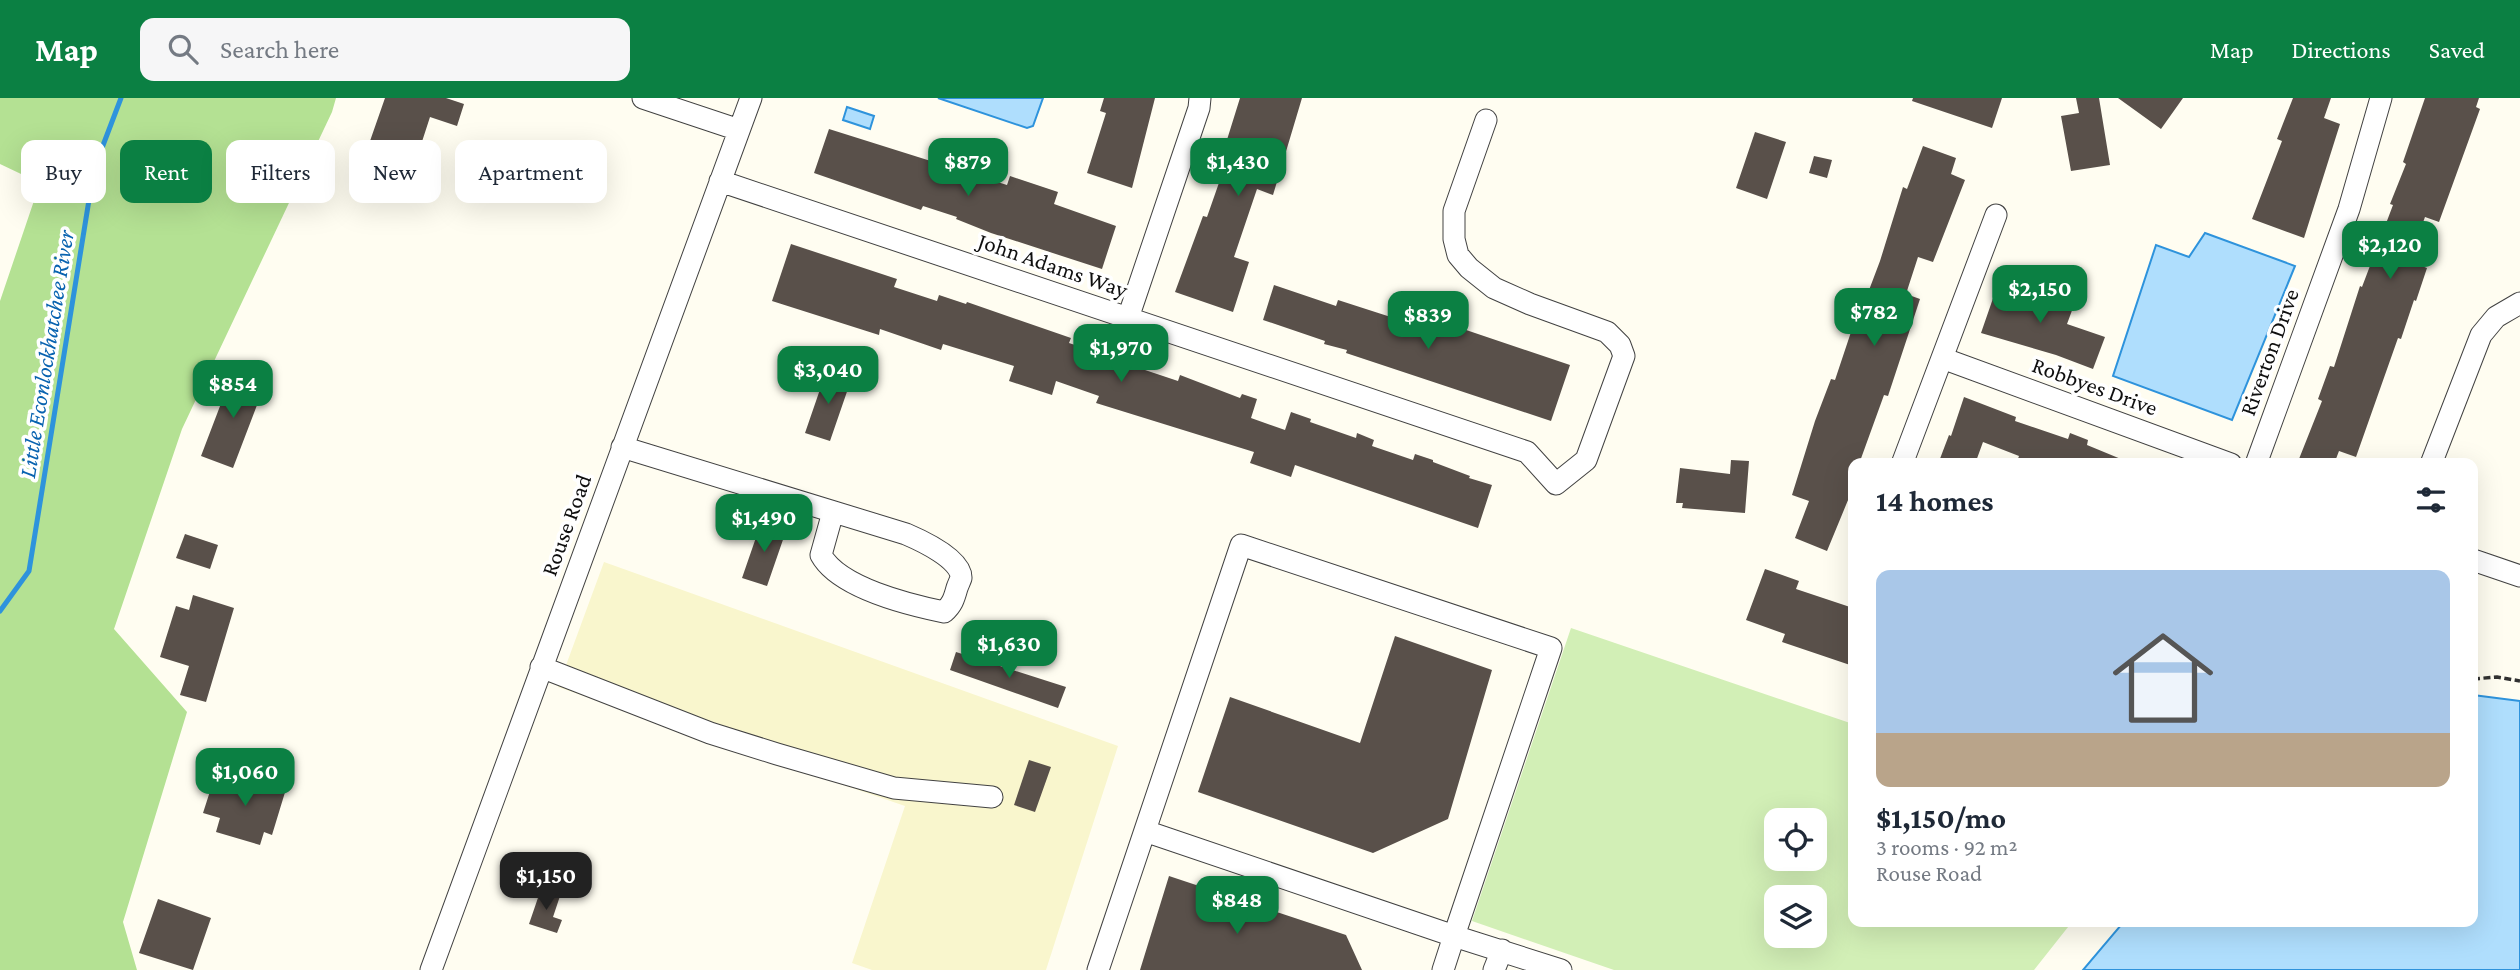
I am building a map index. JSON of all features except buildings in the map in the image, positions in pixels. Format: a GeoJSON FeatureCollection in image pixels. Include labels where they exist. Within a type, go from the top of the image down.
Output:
{"type":"FeatureCollection","features":[{"type":"Feature","properties":{"kind":"street"},"geometry":{"type":"LineString","coordinates":[[643,98],[739,130]]}},
{"type":"Feature","properties":{"kind":"street","name":"Rouse Road"},"geometry":{"type":"LineString","coordinates":[[431,970],[751,98]]}},
{"type":"Feature","properties":{"kind":"street"},"geometry":{"type":"LineString","coordinates":[[1128,318],[1199,108],[1200,98]]}},
{"type":"Feature","properties":{"kind":"street","name":"Riverton Drive"},"geometry":{"type":"LineString","coordinates":[[2258,458],[2349,209],[2381,98]]}},
{"type":"Feature","properties":{"kind":"street","name":"John Adams Way"},"geometry":{"type":"LineString","coordinates":[[720,181],[1527,452],[1556,484],[1586,460],[1624,356],[1620,345],[1607,332],[1494,288],[1469,268],[1458,255],[1454,239],[1454,211],[1486,121]]}},
{"type":"Feature","properties":{"kind":"street"},"geometry":{"type":"LineString","coordinates":[[1904,458],[1996,215]]}},
{"type":"Feature","properties":{"kind":"street"},"geometry":{"type":"LineString","coordinates":[[2433,458],[2481,335],[2496,317],[2520,303]]}},
{"type":"Feature","properties":{"kind":"street","name":"Robbyes Drive"},"geometry":{"type":"LineString","coordinates":[[1942,358],[2215,458]]}},
{"type":"Feature","properties":{"kind":"street"},"geometry":{"type":"LineString","coordinates":[[622,447],[906,534],[922,541],[941,552],[959,568],[961,577],[952,605],[944,612],[905,603],[862,587],[826,564],[821,555],[833,512]]}},
{"type":"Feature","properties":{"kind":"street"},"geometry":{"type":"LineString","coordinates":[[1098,970],[1241,545],[1551,648],[1443,970]]}},
{"type":"Feature","properties":{"kind":"street"},"geometry":{"type":"LineString","coordinates":[[2478,562],[2520,576]]}},
{"type":"Feature","properties":{"kind":"street"},"geometry":{"type":"LineString","coordinates":[[541,667],[710,733],[894,788],[992,797]]}},
{"type":"Feature","properties":{"kind":"street"},"geometry":{"type":"LineString","coordinates":[[1145,831],[1561,970]]}},
{"type":"Feature","properties":{"kind":"street"},"geometry":{"type":"LineString","coordinates":[[1493,970],[1502,950]]}},
{"type":"Feature","properties":{"kind":"path"},"geometry":{"type":"LineString","coordinates":[[2478,679],[2497,677],[2520,681]]}},
{"type":"Feature","properties":{"kind":"shaded area"},"geometry":{"type":"Polygon","coordinates":[[[604,562],[1118,746],[1046,970],[872,970],[852,963],[905,806],[558,687],[604,562]]]}},
{"type":"Feature","properties":{"kind":"green space"},"geometry":{"type":"Polygon","coordinates":[[[0,98],[336,98],[319,140],[226,140],[226,203],[289,203],[182,429],[114,629],[187,712],[123,922],[137,970],[0,970],[0,301],[33,203],[106,203],[106,140],[21,140],[21,174],[0,164],[0,98]]]}},
{"type":"Feature","properties":{"kind":"green space"},"geometry":{"type":"Polygon","coordinates":[[[1571,628],[1848,722],[1848,927],[2068,927],[2034,970],[1614,970],[1472,921],[1571,628]]]}},
{"type":"Feature","properties":{"kind":"water"},"geometry":{"type":"Polygon","coordinates":[[[938,98],[1043,98],[1033,126],[1027,128],[938,98]]]}},
{"type":"Feature","properties":{"kind":"water"},"geometry":{"type":"Polygon","coordinates":[[[847,107],[874,116],[870,129],[843,120],[847,107]]]}},
{"type":"Feature","properties":{"kind":"water"},"geometry":{"type":"Polygon","coordinates":[[[2205,233],[2295,266],[2232,420],[2113,376],[2156,245],[2189,257],[2205,233]]]}},
{"type":"Feature","properties":{"kind":"water"},"geometry":{"type":"Polygon","coordinates":[[[2478,696],[2520,701],[2520,970],[2083,970],[2119,927],[2478,927],[2478,696]]]}},
{"type":"Feature","properties":{"kind":"waterway","name":"Little Econlockhatchee River"},"geometry":{"type":"LineString","coordinates":[[0,611],[29,571],[94,169],[121,98]]}}]}
